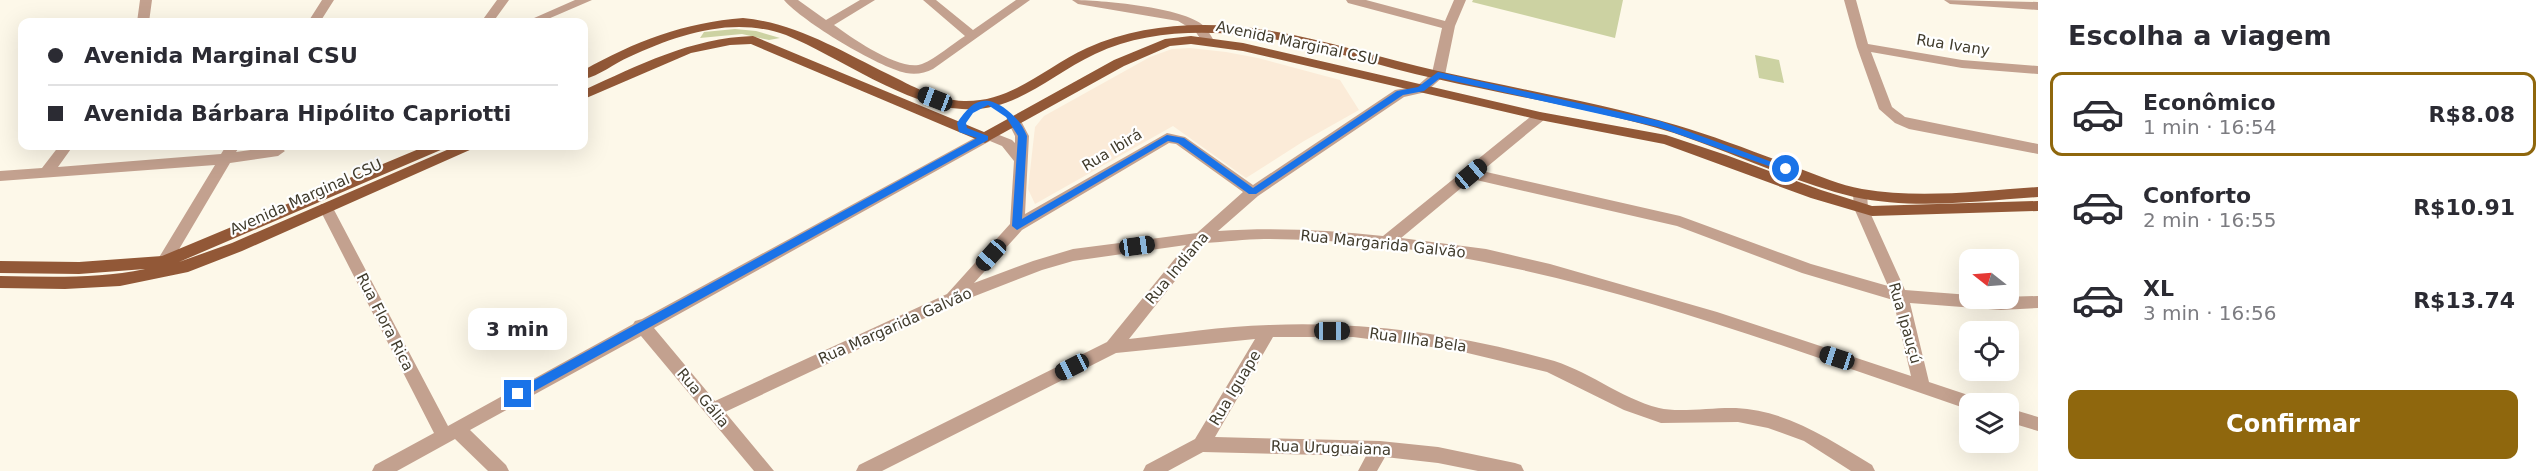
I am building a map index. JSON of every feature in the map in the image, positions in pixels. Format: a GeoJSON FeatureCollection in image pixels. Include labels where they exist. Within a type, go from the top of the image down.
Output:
{"type":"FeatureCollection","features":[{"type":"Feature","properties":{"kind":"main road","name":"Avenida Marginal CSU"},"geometry":{"type":"LineString","coordinates":[[588,73],[643,48],[696,28],[743,21],[767,24],[935,99],[957,104],[985,103],[1015,97],[1030,90],[1071,61],[1110,43],[1138,35],[1174,29],[1199,28],[1267,34],[1540,116],[1666,140],[1860,201],[2038,192]]}},
{"type":"Feature","properties":{"kind":"main road"},"geometry":{"type":"LineString","coordinates":[[643,48],[631,56],[633,61],[646,63],[708,43],[753,40],[963,129],[987,137]]}},
{"type":"Feature","properties":{"kind":"main road","name":"Avenida Marginal CSU"},"geometry":{"type":"LineString","coordinates":[[987,137],[1119,63],[1145,51],[1169,42],[1208,42],[1660,124],[1891,212],[2038,206]]}},
{"type":"Feature","properties":{"kind":"main road"},"geometry":{"type":"LineString","coordinates":[[588,93],[682,51]]}},
{"type":"Feature","properties":{"kind":"main road"},"geometry":{"type":"LineString","coordinates":[[963,129],[964,117],[985,103],[1004,110],[1015,122]]}},
{"type":"Feature","properties":{"kind":"main road","name":"Avenida Marginal CSU"},"geometry":{"type":"LineString","coordinates":[[160,268],[419,150]]}},
{"type":"Feature","properties":{"kind":"main road","name":"Avenida Marginal CSU"},"geometry":{"type":"LineString","coordinates":[[160,268],[213,257],[458,150]]}},
{"type":"Feature","properties":{"kind":"main road"},"geometry":{"type":"LineString","coordinates":[[0,267],[160,268]]}},
{"type":"Feature","properties":{"kind":"main road"},"geometry":{"type":"LineString","coordinates":[[0,282],[95,281],[160,268]]}},
{"type":"Feature","properties":{"kind":"street"},"geometry":{"type":"LineString","coordinates":[[144,18],[146,0]]}},
{"type":"Feature","properties":{"kind":"street"},"geometry":{"type":"LineString","coordinates":[[317,18],[328,0]]}},
{"type":"Feature","properties":{"kind":"street"},"geometry":{"type":"LineString","coordinates":[[490,18],[503,0]]}},
{"type":"Feature","properties":{"kind":"street"},"geometry":{"type":"LineString","coordinates":[[541,18],[586,0]]}},
{"type":"Feature","properties":{"kind":"street"},"geometry":{"type":"LineString","coordinates":[[826,25],[869,0]]}},
{"type":"Feature","properties":{"kind":"street"},"geometry":{"type":"LineString","coordinates":[[929,0],[973,36]]}},
{"type":"Feature","properties":{"kind":"street"},"geometry":{"type":"LineString","coordinates":[[796,1],[838,34],[890,64],[909,70],[923,69],[1024,0]]}},
{"type":"Feature","properties":{"kind":"street"},"geometry":{"type":"LineString","coordinates":[[1078,0],[1182,18],[1199,28],[1208,42]]}},
{"type":"Feature","properties":{"kind":"street"},"geometry":{"type":"LineString","coordinates":[[1352,0],[1449,26]]}},
{"type":"Feature","properties":{"kind":"street"},"geometry":{"type":"LineString","coordinates":[[1429,82],[1460,0]]}},
{"type":"Feature","properties":{"kind":"street"},"geometry":{"type":"LineString","coordinates":[[1850,0],[1863,47],[1886,109],[1899,120],[2038,149]]}},
{"type":"Feature","properties":{"kind":"street"},"geometry":{"type":"LineString","coordinates":[[1950,0],[2038,6]]}},
{"type":"Feature","properties":{"kind":"street"},"geometry":{"type":"LineString","coordinates":[[820,46],[838,34]]}},
{"type":"Feature","properties":{"kind":"street","name":"Rua Ivany"},"geometry":{"type":"LineString","coordinates":[[1863,47],[1962,64],[2038,70]]}},
{"type":"Feature","properties":{"kind":"street","name":"Rua Indiana"},"geometry":{"type":"LineString","coordinates":[[1113,347],[1201,238],[1253,192],[1400,93],[1429,82]]}},
{"type":"Feature","properties":{"kind":"street"},"geometry":{"type":"LineString","coordinates":[[1386,242],[1540,116]]}},
{"type":"Feature","properties":{"kind":"street"},"geometry":{"type":"LineString","coordinates":[[1015,122],[1022,136],[1017,226]]}},
{"type":"Feature","properties":{"kind":"street"},"geometry":{"type":"LineString","coordinates":[[381,471],[987,137],[1007,144],[1019,158]]}},
{"type":"Feature","properties":{"kind":"street","name":"Rua Ibirá"},"geometry":{"type":"LineString","coordinates":[[951,299],[1017,226],[1167,138],[1180,140],[1253,192]]}},
{"type":"Feature","properties":{"kind":"street"},"geometry":{"type":"LineString","coordinates":[[46,173],[63,150]]}},
{"type":"Feature","properties":{"kind":"street"},"geometry":{"type":"LineString","coordinates":[[160,268],[230,150]]}},
{"type":"Feature","properties":{"kind":"street"},"geometry":{"type":"LineString","coordinates":[[0,176],[224,159],[278,151]]}},
{"type":"Feature","properties":{"kind":"street"},"geometry":{"type":"LineString","coordinates":[[1471,174],[1680,221],[1807,269],[1900,296],[1948,302],[2001,304],[2038,302]]}},
{"type":"Feature","properties":{"kind":"street","name":"Rua Ipauçú"},"geometry":{"type":"LineString","coordinates":[[1860,201],[1900,296],[1922,387]]}},
{"type":"Feature","properties":{"kind":"street","name":"Rua Flora Rica"},"geometry":{"type":"LineString","coordinates":[[326,208],[450,432],[500,471]]}},
{"type":"Feature","properties":{"kind":"street","name":"Rua Margarida Galvão"},"geometry":{"type":"LineString","coordinates":[[712,410],[951,299],[1038,266],[1073,255],[1201,238],[1262,233],[1315,234],[1386,242],[1486,255],[1550,270],[1717,318],[1959,399]]}},
{"type":"Feature","properties":{"kind":"street","name":"Rua Gália"},"geometry":{"type":"LineString","coordinates":[[641,326],[765,471]]}},
{"type":"Feature","properties":{"kind":"street","name":"Rua Ilha Bela"},"geometry":{"type":"LineString","coordinates":[[865,471],[1113,347],[1268,332],[1371,332],[1455,343],[1549,366],[1568,373],[1630,405],[1661,416],[1738,415],[1769,421],[1810,436],[1866,471]]}},
{"type":"Feature","properties":{"kind":"street","name":"Rua Iguape"},"geometry":{"type":"LineString","coordinates":[[1201,444],[1268,332]]}},
{"type":"Feature","properties":{"kind":"street"},"geometry":{"type":"LineString","coordinates":[[2019,418],[2038,424]]}},
{"type":"Feature","properties":{"kind":"street"},"geometry":{"type":"LineString","coordinates":[[1152,471],[1201,444]]}},
{"type":"Feature","properties":{"kind":"street","name":"Rua Uruguaiana"},"geometry":{"type":"LineString","coordinates":[[1201,444],[1380,449],[1438,455],[1515,471]]}},
{"type":"Feature","properties":{"kind":"street"},"geometry":{"type":"LineString","coordinates":[[1366,471],[1380,449]]}},
{"type":"Feature","properties":{"kind":"shaded area"},"geometry":{"type":"Polygon","coordinates":[[[1190,48],[1258,58],[1340,80],[1359,110],[1246,178],[1173,126],[1035,204],[1028,189],[1035,127],[1044,116],[1150,57],[1172,49],[1190,48]]]}},
{"type":"Feature","properties":{"kind":"green space"},"geometry":{"type":"Polygon","coordinates":[[[1473,0],[1623,0],[1615,38],[1472,2],[1473,0]]]}},
{"type":"Feature","properties":{"kind":"green space"},"geometry":{"type":"Polygon","coordinates":[[[735,29],[756,31],[780,38],[769,40],[742,34],[700,38],[704,32],[735,29]]]}},
{"type":"Feature","properties":{"kind":"green space"},"geometry":{"type":"Polygon","coordinates":[[[1755,55],[1779,60],[1784,83],[1759,78],[1755,55]]]}},
{"type":"Feature","properties":{"kind":"route"},"geometry":{"type":"LineString","coordinates":[[518,394],[985,138],[963,129],[962,123],[970,111],[989,102],[1009,115],[1022,136],[1017,226],[1167,138],[1180,140],[1253,192],[1400,93],[1421,89],[1438,75],[1660,124],[1786,169]]}}]}
